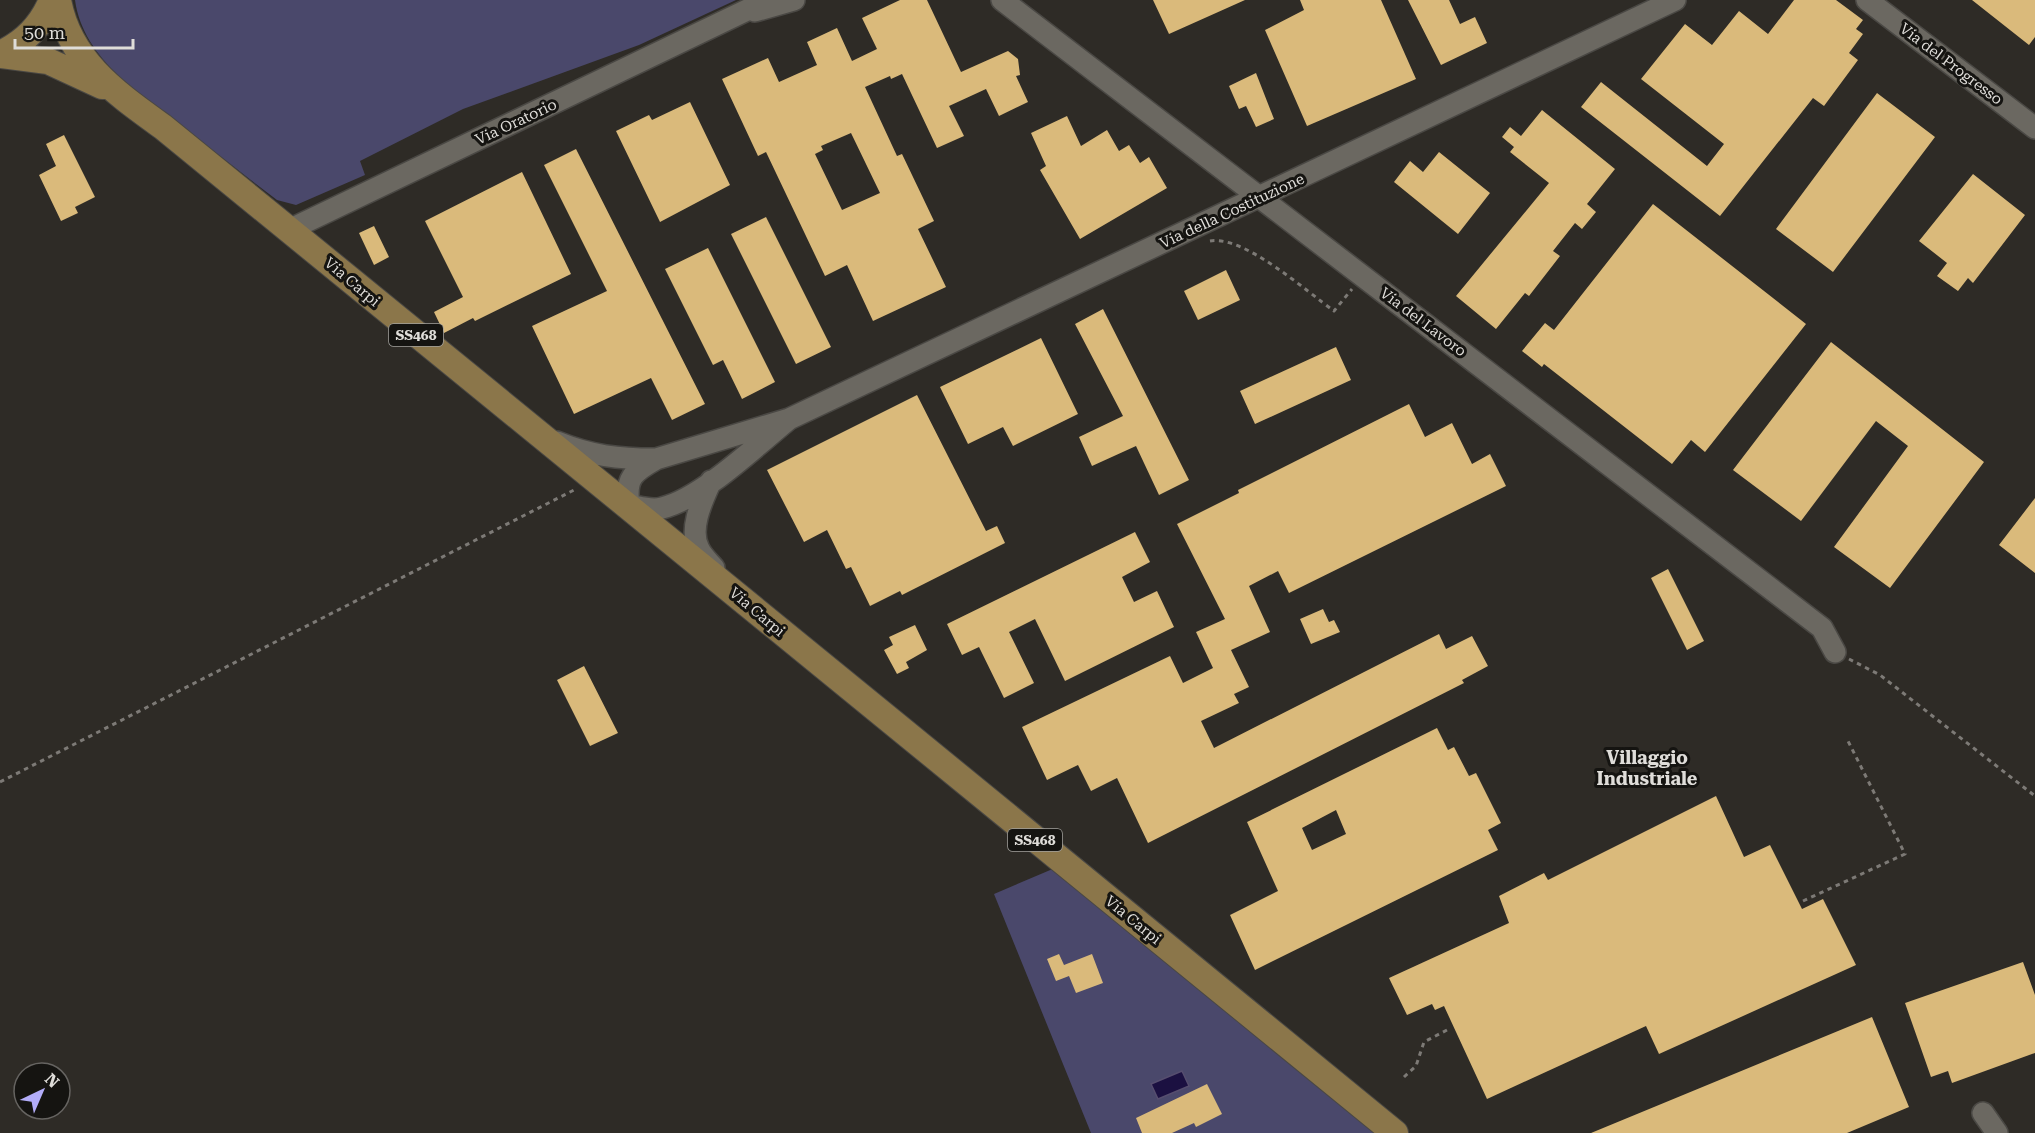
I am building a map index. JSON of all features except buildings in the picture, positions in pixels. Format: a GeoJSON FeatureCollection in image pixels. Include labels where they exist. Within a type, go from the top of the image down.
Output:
{"type":"FeatureCollection","features":[{"type":"Feature","properties":{"kind":"main road","name":"Via Carpi"},"geometry":{"type":"LineString","coordinates":[[0,55],[20,44],[37,28],[52,0]]}},
{"type":"Feature","properties":{"kind":"main road","name":"Via Carpi"},"geometry":{"type":"LineString","coordinates":[[58,0],[62,18],[74,47],[117,93],[289,230],[455,368],[597,478],[734,593],[1395,1133]]}},
{"type":"Feature","properties":{"kind":"main road","name":"Via Carpi"},"geometry":{"type":"LineString","coordinates":[[0,55],[48,61],[117,93]]}},
{"type":"Feature","properties":{"kind":"street","name":"Via Oratorio"},"geometry":{"type":"LineString","coordinates":[[289,230],[768,0]]}},
{"type":"Feature","properties":{"kind":"street","name":"Via Oratorio"},"geometry":{"type":"LineString","coordinates":[[743,14],[794,0]]}},
{"type":"Feature","properties":{"kind":"street","name":"Via del Lavoro"},"geometry":{"type":"LineString","coordinates":[[1002,0],[1822,628],[1835,652]]}},
{"type":"Feature","properties":{"kind":"street","name":"Via della Costituzione"},"geometry":{"type":"LineString","coordinates":[[789,419],[711,481],[662,508],[650,509],[629,505],[627,489],[630,478],[640,468],[656,459],[789,419],[1261,198],[1675,0]]}},
{"type":"Feature","properties":{"kind":"street","name":"Via del Progresso"},"geometry":{"type":"LineString","coordinates":[[1867,0],[2035,129]]}},
{"type":"Feature","properties":{"kind":"street","name":"Via della Costituzione"},"geometry":{"type":"LineString","coordinates":[[545,437],[584,453],[604,457],[656,459]]}},
{"type":"Feature","properties":{"kind":"street","name":"Via della Costituzione"},"geometry":{"type":"LineString","coordinates":[[711,481],[698,513],[696,540],[698,549],[734,593]]}},
{"type":"Feature","properties":{"kind":"street"},"geometry":{"type":"LineString","coordinates":[[1983,1113],[1997,1133]]}},
{"type":"Feature","properties":{"kind":"path"},"geometry":{"type":"LineString","coordinates":[[1203,243],[1221,240],[1248,250],[1334,311],[1355,286]]}},
{"type":"Feature","properties":{"kind":"path"},"geometry":{"type":"LineString","coordinates":[[0,782],[597,478]]}},
{"type":"Feature","properties":{"kind":"path"},"geometry":{"type":"LineString","coordinates":[[1835,652],[1880,675],[2035,796]]}},
{"type":"Feature","properties":{"kind":"path"},"geometry":{"type":"LineString","coordinates":[[1803,901],[1905,854],[1848,739]]}},
{"type":"Feature","properties":{"kind":"path"},"geometry":{"type":"LineString","coordinates":[[1404,1077],[1416,1066],[1424,1042],[1447,1030]]}},
{"type":"Feature","properties":{"kind":"shaded area"},"geometry":{"type":"Polygon","coordinates":[[[75,0],[736,0],[639,45],[463,109],[360,161],[365,175],[296,205],[277,200],[154,106],[119,76],[90,41],[80,22],[75,0]]]}},
{"type":"Feature","properties":{"kind":"shaded area"},"geometry":{"type":"Polygon","coordinates":[[[1055,868],[1385,1133],[1091,1133],[994,894],[1055,868]]]}},
{"type":"Feature","properties":{"kind":"shaded area"},"geometry":{"type":"Polygon","coordinates":[[[1182,1071],[1189,1086],[1158,1099],[1151,1084],[1182,1071]]]}},
{"type":"Feature","properties":{"kind":"district","name":"Villaggio Industriale"},"geometry":{"type":"Point","coordinates":[1647,768]}}]}
